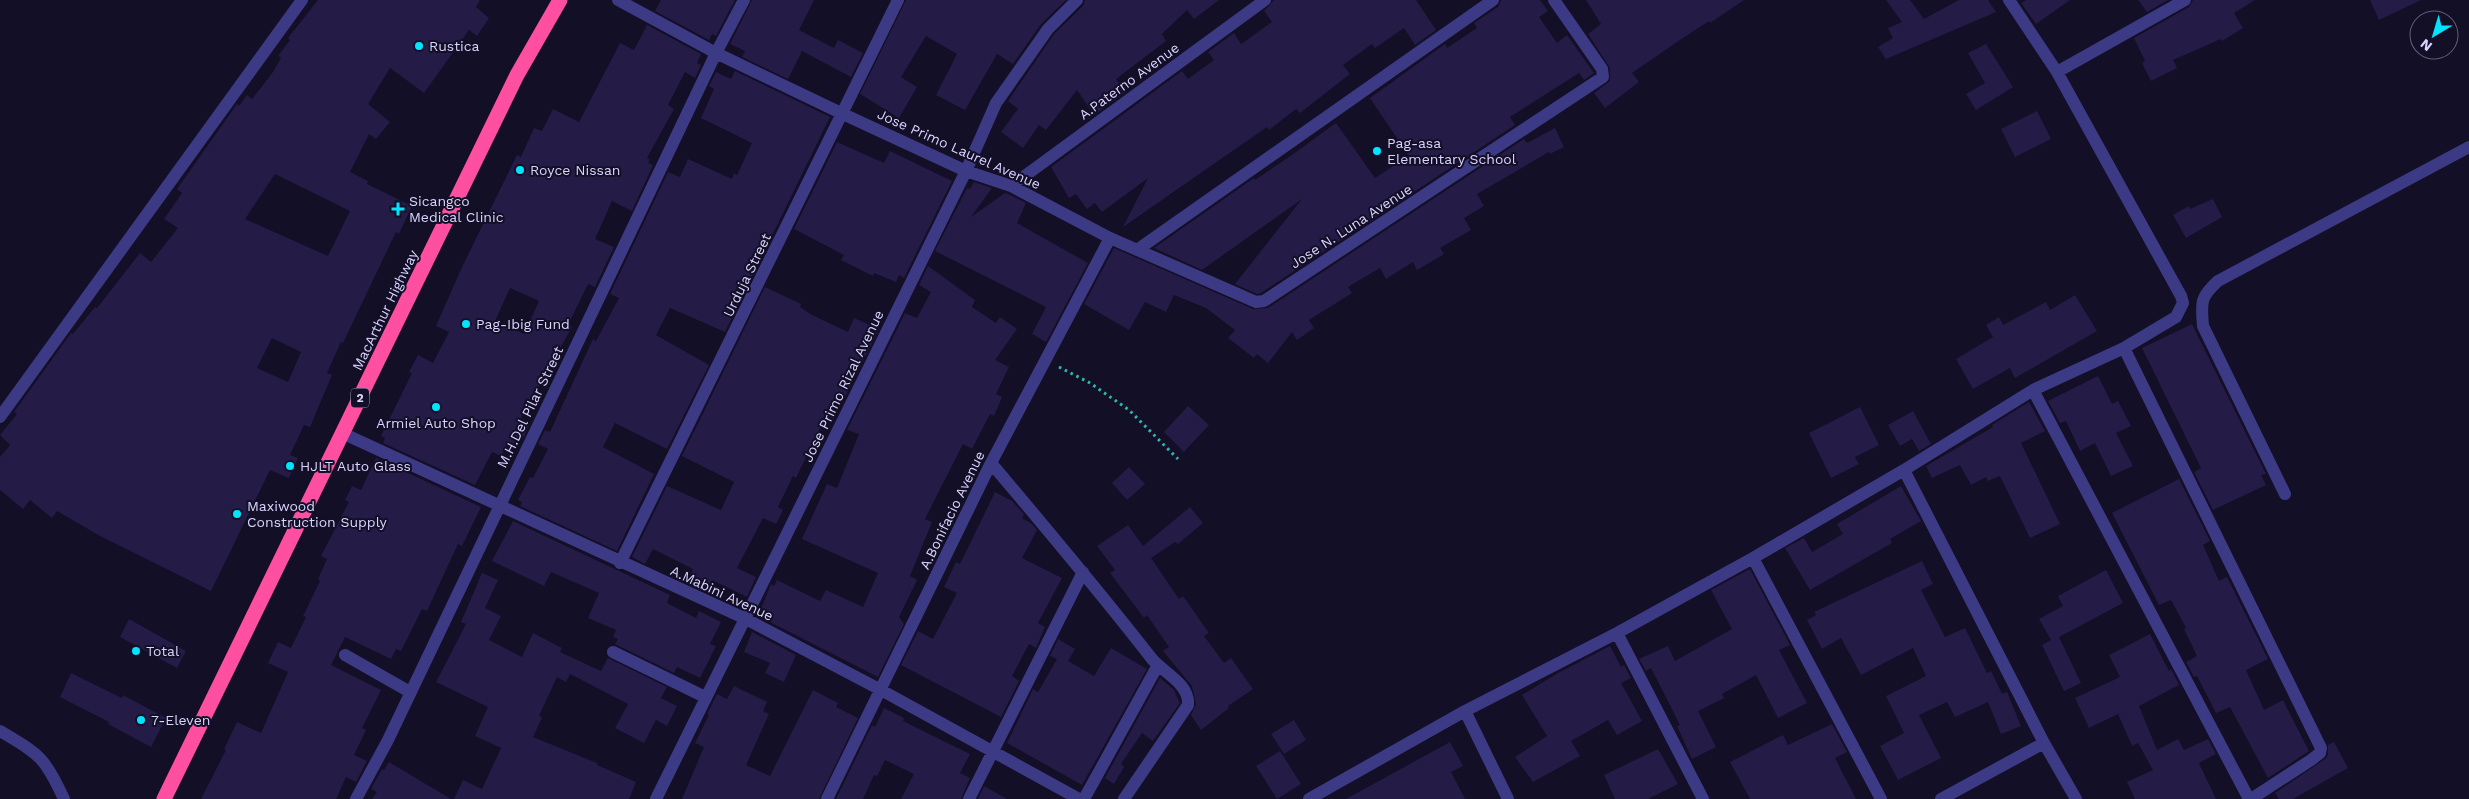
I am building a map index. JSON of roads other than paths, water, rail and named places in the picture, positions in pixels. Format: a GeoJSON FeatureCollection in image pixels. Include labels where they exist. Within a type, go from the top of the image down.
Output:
{"type":"FeatureCollection","features":[{"type":"Feature","properties":{"kind":"highway","name":"MacArthur Highway"},"geometry":{"type":"LineString","coordinates":[[164,799],[517,75],[560,0]]}},
{"type":"Feature","properties":{"kind":"street"},"geometry":{"type":"LineString","coordinates":[[0,417],[302,0]]}},
{"type":"Feature","properties":{"kind":"street","name":"Jose Primo Laurel Avenue"},"geometry":{"type":"LineString","coordinates":[[618,0],[716,53],[843,114],[966,171],[1011,186],[1110,238],[1256,302],[1264,301]]}},
{"type":"Feature","properties":{"kind":"street","name":"M.H.Del Pilar Street"},"geometry":{"type":"LineString","coordinates":[[356,799],[410,692],[716,53],[744,0]]}},
{"type":"Feature","properties":{"kind":"street","name":"Urduja Street"},"geometry":{"type":"LineString","coordinates":[[620,563],[898,0]]}},
{"type":"Feature","properties":{"kind":"street","name":"Jose Primo Rizal Avenue"},"geometry":{"type":"LineString","coordinates":[[656,799],[966,171],[996,103],[1048,29],[1076,0]]}},
{"type":"Feature","properties":{"kind":"street","name":"A.Paterno Avenue"},"geometry":{"type":"LineString","coordinates":[[1011,186],[1265,0]]}},
{"type":"Feature","properties":{"kind":"street"},"geometry":{"type":"LineString","coordinates":[[1138,250],[1493,0]]}},
{"type":"Feature","properties":{"kind":"street","name":"Jose N. Luna Avenue"},"geometry":{"type":"LineString","coordinates":[[1264,301],[1603,77],[1602,69],[1554,0]]}},
{"type":"Feature","properties":{"kind":"street"},"geometry":{"type":"LineString","coordinates":[[1312,798],[1465,711],[1617,633],[1752,558],[1904,470],[2033,390],[2124,348],[2176,317],[2183,303],[2181,296],[2057,72],[2009,0]]}},
{"type":"Feature","properties":{"kind":"street"},"geometry":{"type":"LineString","coordinates":[[2057,72],[2185,0]]}},
{"type":"Feature","properties":{"kind":"street"},"geometry":{"type":"LineString","coordinates":[[2285,494],[2203,326],[2201,305],[2206,292],[2218,281],[2469,147]]}},
{"type":"Feature","properties":{"kind":"street","name":"A.Bonifacio Avenue"},"geometry":{"type":"LineString","coordinates":[[827,799],[991,463],[1110,238]]}},
{"type":"Feature","properties":{"kind":"street"},"geometry":{"type":"LineString","coordinates":[[2033,390],[2250,799],[2311,760],[2320,753],[2321,748],[2124,348]]}},
{"type":"Feature","properties":{"kind":"street","name":"A.Mabini Avenue"},"geometry":{"type":"LineString","coordinates":[[342,433],[620,563],[744,618],[881,690],[992,753],[1079,799]]}},
{"type":"Feature","properties":{"kind":"street"},"geometry":{"type":"LineString","coordinates":[[991,463],[1083,572],[1158,666],[1185,690],[1188,697],[1188,705],[1124,799]]}},
{"type":"Feature","properties":{"kind":"street"},"geometry":{"type":"LineString","coordinates":[[1904,470],[2044,743],[2076,799]]}},
{"type":"Feature","properties":{"kind":"street"},"geometry":{"type":"LineString","coordinates":[[1752,558],[1882,799]]}},
{"type":"Feature","properties":{"kind":"street"},"geometry":{"type":"LineString","coordinates":[[969,799],[1083,572]]}},
{"type":"Feature","properties":{"kind":"street"},"geometry":{"type":"LineString","coordinates":[[1617,633],[1703,799]]}},
{"type":"Feature","properties":{"kind":"street"},"geometry":{"type":"LineString","coordinates":[[613,652],[706,697]]}},
{"type":"Feature","properties":{"kind":"street"},"geometry":{"type":"LineString","coordinates":[[345,655],[410,692]]}},
{"type":"Feature","properties":{"kind":"street"},"geometry":{"type":"LineString","coordinates":[[1084,799],[1158,666]]}},
{"type":"Feature","properties":{"kind":"street"},"geometry":{"type":"LineString","coordinates":[[1465,711],[1508,799]]}},
{"type":"Feature","properties":{"kind":"street"},"geometry":{"type":"LineString","coordinates":[[0,731],[34,751],[44,760],[64,799]]}},
{"type":"Feature","properties":{"kind":"street"},"geometry":{"type":"LineString","coordinates":[[1941,799],[2044,743]]}},
{"type":"Feature","properties":{"kind":"place","name":"Rustica"},"geometry":{"type":"Point","coordinates":[419,46]}},
{"type":"Feature","properties":{"kind":"place","name":"Pag-asa Elementary School"},"geometry":{"type":"Point","coordinates":[1377,151]}},
{"type":"Feature","properties":{"kind":"place","name":"Royce Nissan"},"geometry":{"type":"Point","coordinates":[520,170]}},
{"type":"Feature","properties":{"kind":"place","name":"Sicangco Medical Clinic"},"geometry":{"type":"Point","coordinates":[398,209]}},
{"type":"Feature","properties":{"kind":"place","name":"Pag-Ibig Fund"},"geometry":{"type":"Point","coordinates":[466,324]}},
{"type":"Feature","properties":{"kind":"place","name":"Armiel Auto Shop"},"geometry":{"type":"Point","coordinates":[436,407]}},
{"type":"Feature","properties":{"kind":"place","name":"HJLT Auto Glass"},"geometry":{"type":"Point","coordinates":[290,466]}},
{"type":"Feature","properties":{"kind":"place","name":"Maxiwood Construction Supply"},"geometry":{"type":"Point","coordinates":[237,514]}},
{"type":"Feature","properties":{"kind":"place","name":"Total"},"geometry":{"type":"Point","coordinates":[136,651]}},
{"type":"Feature","properties":{"kind":"place","name":"7-Eleven"},"geometry":{"type":"Point","coordinates":[141,720]}}]}
